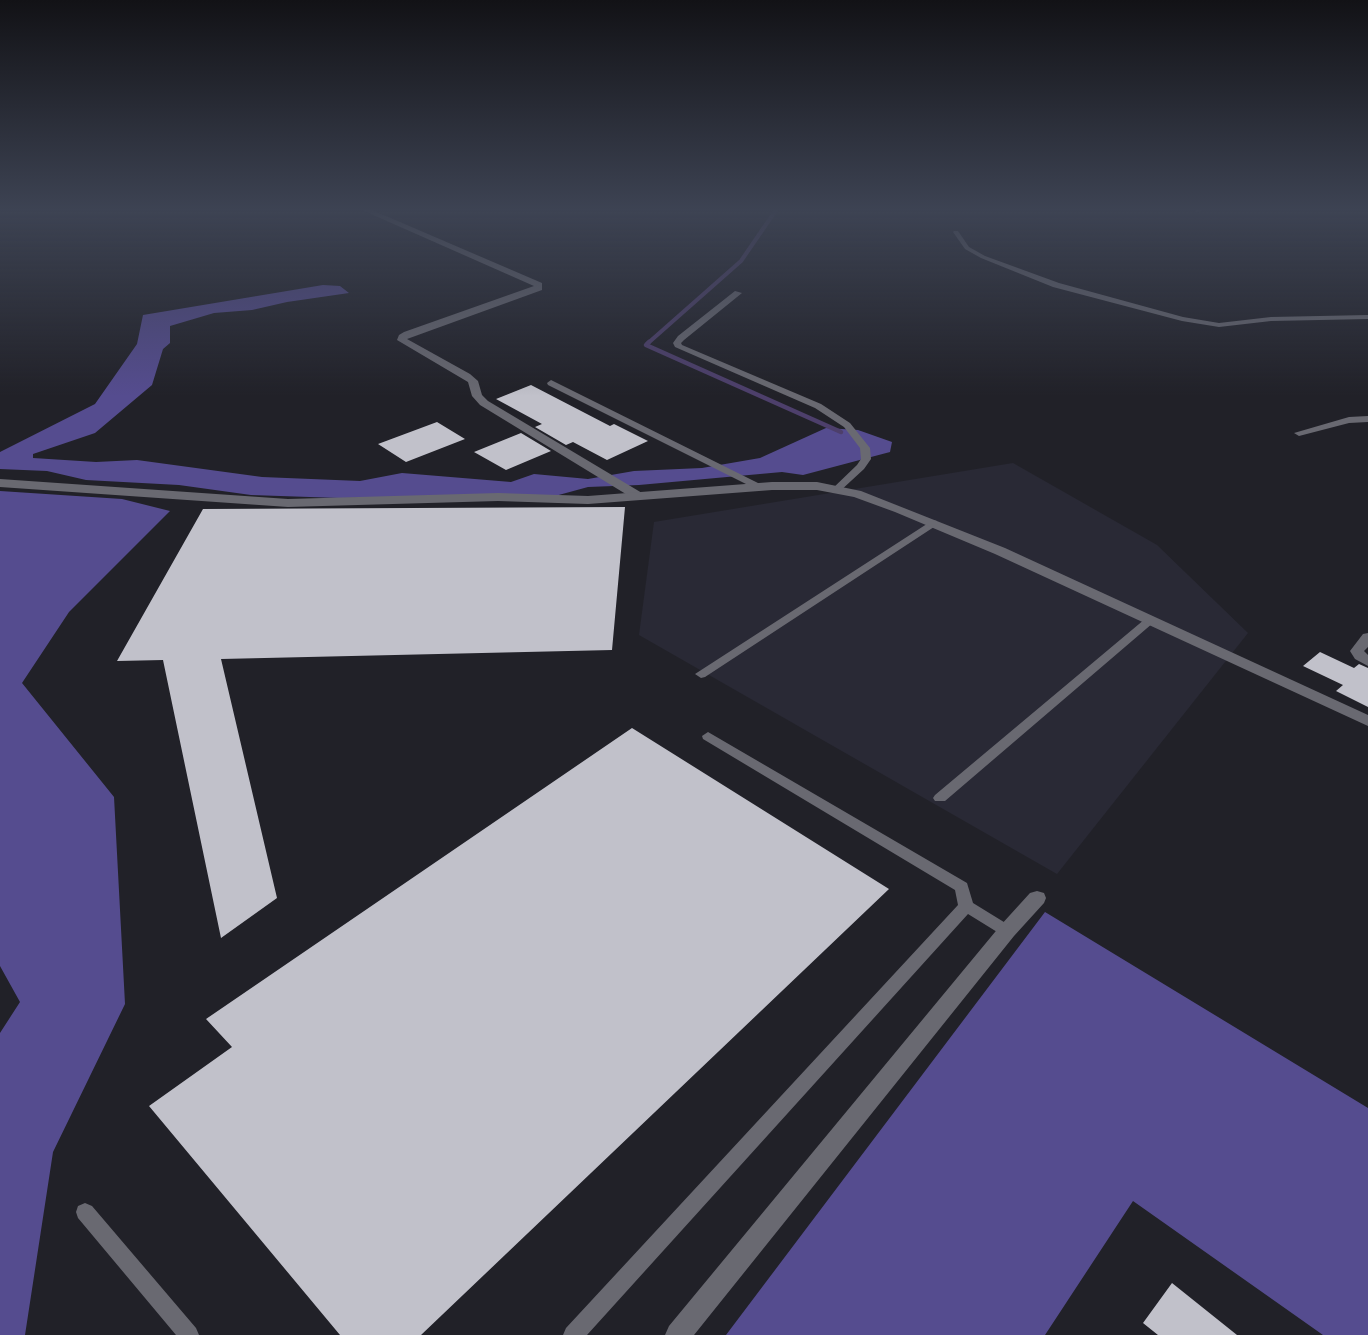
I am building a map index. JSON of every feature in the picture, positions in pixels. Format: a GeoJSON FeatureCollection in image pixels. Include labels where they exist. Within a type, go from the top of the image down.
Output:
{"type":"FeatureCollection","features":[{"type":"Feature","properties":{"kind":"street"},"geometry":{"type":"LineString","coordinates":[[510,272],[539,285],[539,288],[407,334],[402,337],[402,340],[466,376],[472,381],[477,396],[484,403],[638,496]]}},
{"type":"Feature","properties":{"kind":"street"},"geometry":{"type":"LineString","coordinates":[[0,483],[288,503],[498,497],[588,500],[759,487],[817,486],[857,494],[1000,551],[1368,721]]}},
{"type":"Feature","properties":{"kind":"street"},"geometry":{"type":"LineString","coordinates":[[1368,637],[1357,651],[1368,662]]}},
{"type":"Feature","properties":{"kind":"street"},"geometry":{"type":"LineString","coordinates":[[678,1335],[1037,898]]}},
{"type":"Feature","properties":{"kind":"lane"},"geometry":{"type":"LineString","coordinates":[[1023,272],[1062,287],[1182,319],[1219,325],[1271,319],[1368,317]]}},
{"type":"Feature","properties":{"kind":"lane"},"geometry":{"type":"LineString","coordinates":[[738,293],[677,343],[679,347],[818,406],[847,425],[865,448],[866,459],[836,490]]}},
{"type":"Feature","properties":{"kind":"lane"},"geometry":{"type":"LineString","coordinates":[[551,383],[759,487]]}},
{"type":"Feature","properties":{"kind":"lane"},"geometry":{"type":"LineString","coordinates":[[1299,433],[1349,420],[1368,420]]}},
{"type":"Feature","properties":{"kind":"lane"},"geometry":{"type":"LineString","coordinates":[[700,674],[933,523]]}},
{"type":"Feature","properties":{"kind":"lane"},"geometry":{"type":"LineString","coordinates":[[940,798],[1149,621]]}},
{"type":"Feature","properties":{"kind":"lane"},"geometry":{"type":"LineString","coordinates":[[708,736],[962,887],[966,906],[1008,931]]}},
{"type":"Feature","properties":{"kind":"lane"},"geometry":{"type":"LineString","coordinates":[[573,1335],[966,906]]}},
{"type":"Feature","properties":{"kind":"lane"},"geometry":{"type":"LineString","coordinates":[[85,1212],[189,1335]]}},
{"type":"Feature","properties":{"kind":"shaded area"},"geometry":{"type":"Polygon","coordinates":[[[323,285],[340,286],[349,293],[287,302],[252,310],[214,313],[170,326],[170,343],[163,349],[152,385],[95,433],[33,454],[33,458],[96,462],[137,460],[262,477],[360,481],[402,473],[511,482],[534,474],[588,479],[634,471],[702,468],[760,458],[826,428],[858,430],[892,442],[890,452],[803,475],[782,472],[639,485],[588,487],[555,496],[339,498],[251,495],[179,485],[86,480],[47,471],[0,469],[0,452],[95,404],[137,344],[143,315],[323,285]]]}},
{"type":"Feature","properties":{"kind":"shaded area"},"geometry":{"type":"Polygon","coordinates":[[[1013,463],[1157,545],[1248,633],[1057,874],[639,635],[654,522],[1013,463]]]}},
{"type":"Feature","properties":{"kind":"shaded area"},"geometry":{"type":"Polygon","coordinates":[[[0,491],[122,499],[170,511],[69,612],[22,683],[114,797],[125,1004],[53,1152],[25,1335],[0,1335],[0,1033],[20,1002],[0,966],[0,491]]]}},
{"type":"Feature","properties":{"kind":"shaded area"},"geometry":{"type":"Polygon","coordinates":[[[1045,912],[1368,1108],[1368,1335],[1323,1335],[1133,1201],[1045,1335],[726,1335],[1045,912]]]}},
{"type":"Feature","properties":{"kind":"building"},"geometry":{"type":"Polygon","coordinates":[[[531,385],[610,426],[614,424],[648,441],[607,460],[573,442],[566,445],[535,427],[542,424],[496,399],[531,385]]]}},
{"type":"Feature","properties":{"kind":"building"},"geometry":{"type":"Polygon","coordinates":[[[437,422],[465,439],[406,462],[378,444],[437,422]]]}},
{"type":"Feature","properties":{"kind":"building"},"geometry":{"type":"Polygon","coordinates":[[[521,433],[551,451],[506,470],[474,452],[521,433]]]}},
{"type":"Feature","properties":{"kind":"building"},"geometry":{"type":"Polygon","coordinates":[[[625,507],[612,650],[221,659],[277,898],[221,938],[163,660],[117,661],[203,509],[625,507]]]}},
{"type":"Feature","properties":{"kind":"building"},"geometry":{"type":"Polygon","coordinates":[[[1320,652],[1354,668],[1359,664],[1368,668],[1368,707],[1336,691],[1343,685],[1303,666],[1320,652]]]}},
{"type":"Feature","properties":{"kind":"building"},"geometry":{"type":"Polygon","coordinates":[[[632,728],[889,889],[421,1335],[340,1335],[149,1106],[232,1047],[206,1019],[632,728]]]}},
{"type":"Feature","properties":{"kind":"building"},"geometry":{"type":"Polygon","coordinates":[[[1172,1283],[1237,1335],[1158,1335],[1143,1323],[1172,1283]]]}},
{"type":"Feature","properties":{"kind":"waterway"},"geometry":{"type":"LineString","coordinates":[[647,344],[728,272]]}},
{"type":"Feature","properties":{"kind":"waterway"},"geometry":{"type":"LineString","coordinates":[[647,344],[841,432]]}}]}
